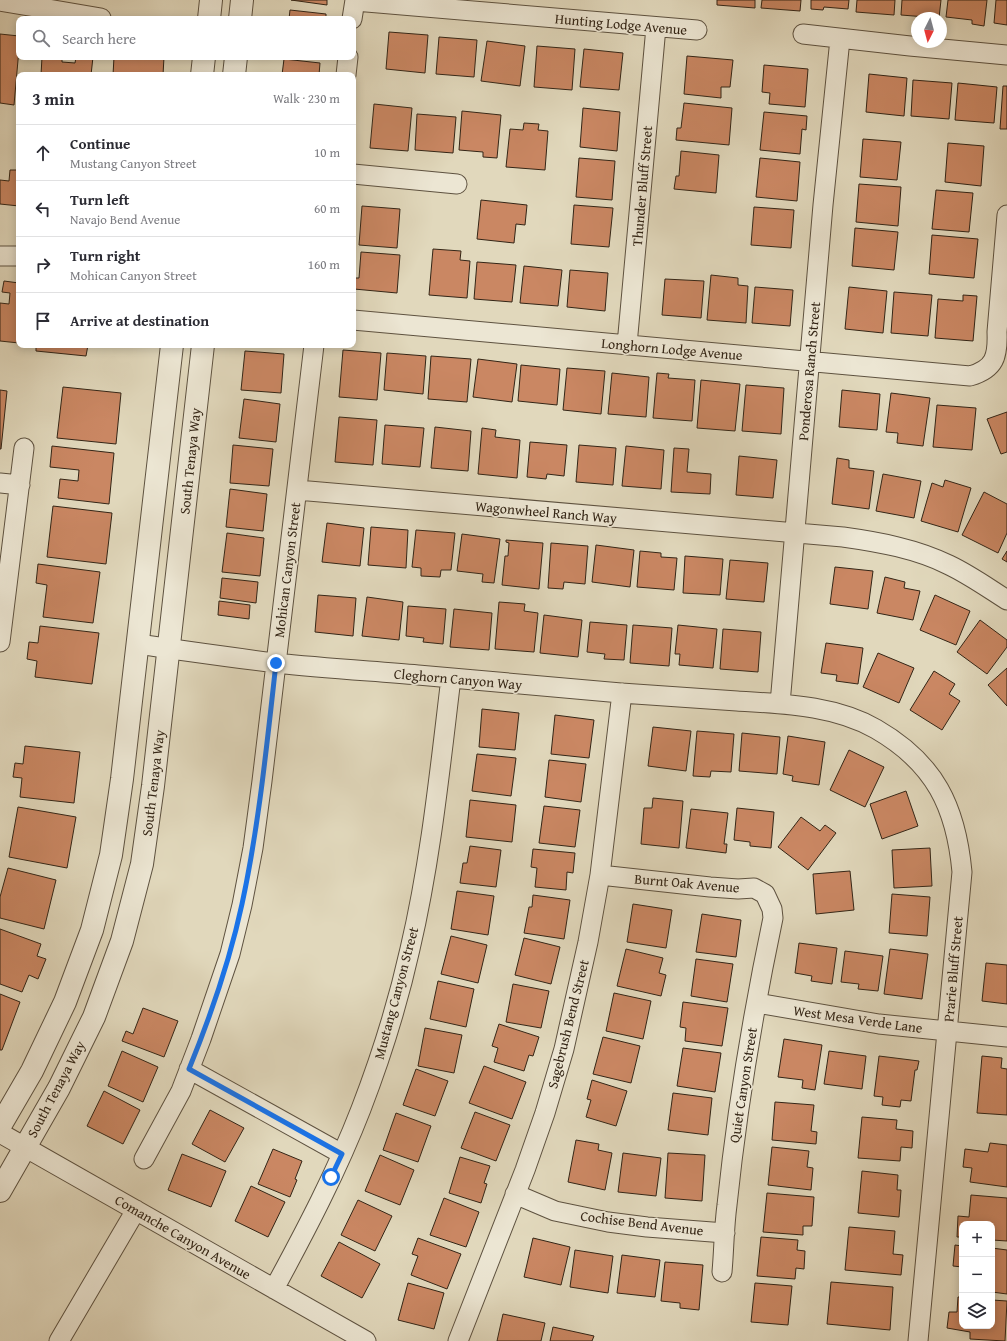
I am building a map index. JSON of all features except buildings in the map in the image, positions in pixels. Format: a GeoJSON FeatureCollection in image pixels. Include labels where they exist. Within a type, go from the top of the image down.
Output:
{"type":"FeatureCollection","features":[{"type":"Feature","properties":{"kind":"street"},"geometry":{"type":"LineString","coordinates":[[209,16],[211,0]]}},
{"type":"Feature","properties":{"kind":"street"},"geometry":{"type":"LineString","coordinates":[[240,16],[242,0]]}},
{"type":"Feature","properties":{"kind":"street"},"geometry":{"type":"LineString","coordinates":[[0,1],[89,16]]}},
{"type":"Feature","properties":{"kind":"street","name":"Hunting Lodge Avenue"},"geometry":{"type":"LineString","coordinates":[[354,7],[697,30]]}},
{"type":"Feature","properties":{"kind":"street","name":"Thunder Bluff Street"},"geometry":{"type":"LineString","coordinates":[[627,345],[656,27]]}},
{"type":"Feature","properties":{"kind":"street"},"geometry":{"type":"LineString","coordinates":[[803,34],[1007,55]]}},
{"type":"Feature","properties":{"kind":"street","name":"Ponderosa Ranch Street"},"geometry":{"type":"LineString","coordinates":[[780,704],[823,205],[840,39]]}},
{"type":"Feature","properties":{"kind":"street"},"geometry":{"type":"LineString","coordinates":[[202,72],[204,60]]}},
{"type":"Feature","properties":{"kind":"street"},"geometry":{"type":"LineString","coordinates":[[234,72],[236,60]]}},
{"type":"Feature","properties":{"kind":"street"},"geometry":{"type":"LineString","coordinates":[[346,72],[348,60]]}},
{"type":"Feature","properties":{"kind":"street"},"geometry":{"type":"LineString","coordinates":[[356,174],[457,184]]}},
{"type":"Feature","properties":{"kind":"street","name":"Longhorn Lodge Avenue"},"geometry":{"type":"LineString","coordinates":[[356,320],[970,376],[980,373],[995,358],[1007,215]]}},
{"type":"Feature","properties":{"kind":"street"},"geometry":{"type":"LineString","coordinates":[[0,256],[16,256]]}},
{"type":"Feature","properties":{"kind":"street"},"geometry":{"type":"LineString","coordinates":[[0,1126],[32,1071],[65,1002],[92,930],[111,855],[122,779],[172,348]]}},
{"type":"Feature","properties":{"kind":"street","name":"South Tenaya Way"},"geometry":{"type":"LineString","coordinates":[[0,1191],[60,1088],[94,1017],[122,942],[142,864],[153,786],[203,348]]}},
{"type":"Feature","properties":{"kind":"street","name":"Mohican Canyon Street"},"geometry":{"type":"LineString","coordinates":[[144,1159],[181,1091],[201,1039],[230,954],[242,905],[253,848],[314,348]]}},
{"type":"Feature","properties":{"kind":"street"},"geometry":{"type":"LineString","coordinates":[[0,642],[24,448]]}},
{"type":"Feature","properties":{"kind":"street"},"geometry":{"type":"LineString","coordinates":[[0,483],[20,485]]}},
{"type":"Feature","properties":{"kind":"street","name":"Wagonwheel Ranch Way"},"geometry":{"type":"LineString","coordinates":[[297,490],[795,532],[878,542],[912,551],[948,564],[1007,600]]}},
{"type":"Feature","properties":{"kind":"street","name":"Cleghorn Canyon Way"},"geometry":{"type":"LineString","coordinates":[[138,644],[276,663],[622,693],[780,704]]}},
{"type":"Feature","properties":{"kind":"street","name":"Mustang Canyon Street"},"geometry":{"type":"LineString","coordinates":[[274,1288],[303,1234],[342,1154],[361,1110],[399,992],[422,889],[438,779],[450,678]]}},
{"type":"Feature","properties":{"kind":"street","name":"Sagebrush Bend Street"},"geometry":{"type":"LineString","coordinates":[[458,1341],[515,1194],[544,1113],[564,1049],[586,950],[600,875],[622,693]]}},
{"type":"Feature","properties":{"kind":"street","name":"Prarie Bluff Street"},"geometry":{"type":"LineString","coordinates":[[780,704],[831,712],[855,719],[875,728],[914,756],[930,774],[941,792],[953,819],[960,848],[962,872],[918,1341]]}},
{"type":"Feature","properties":{"kind":"street","name":"Burnt Oak Avenue"},"geometry":{"type":"LineString","coordinates":[[600,875],[710,887],[738,889],[754,888],[765,894],[769,900]]}},
{"type":"Feature","properties":{"kind":"street","name":"Quiet Canyon Street"},"geometry":{"type":"LineString","coordinates":[[722,1272],[726,1206],[735,1139],[756,1003],[772,918],[772,908],[769,900]]}},
{"type":"Feature","properties":{"kind":"street","name":"West Mesa Verde Lane"},"geometry":{"type":"LineString","coordinates":[[756,1003],[879,1024],[1007,1037]]}},
{"type":"Feature","properties":{"kind":"street"},"geometry":{"type":"LineString","coordinates":[[189,1069],[342,1154]]}},
{"type":"Feature","properties":{"kind":"street","name":"Comanche Canyon Avenue"},"geometry":{"type":"LineString","coordinates":[[0,1133],[366,1341]]}},
{"type":"Feature","properties":{"kind":"street","name":"Cochise Bend Avenue"},"geometry":{"type":"LineString","coordinates":[[515,1194],[555,1211],[608,1222],[647,1227],[725,1233]]}},
{"type":"Feature","properties":{"kind":"street"},"geometry":{"type":"LineString","coordinates":[[59,1341],[136,1210]]}},
{"type":"Feature","properties":{"kind":"route"},"geometry":{"type":"LineString","coordinates":[[276,663],[253,848],[242,905],[230,954],[201,1039],[189,1069],[342,1154],[331,1177]]}}]}
